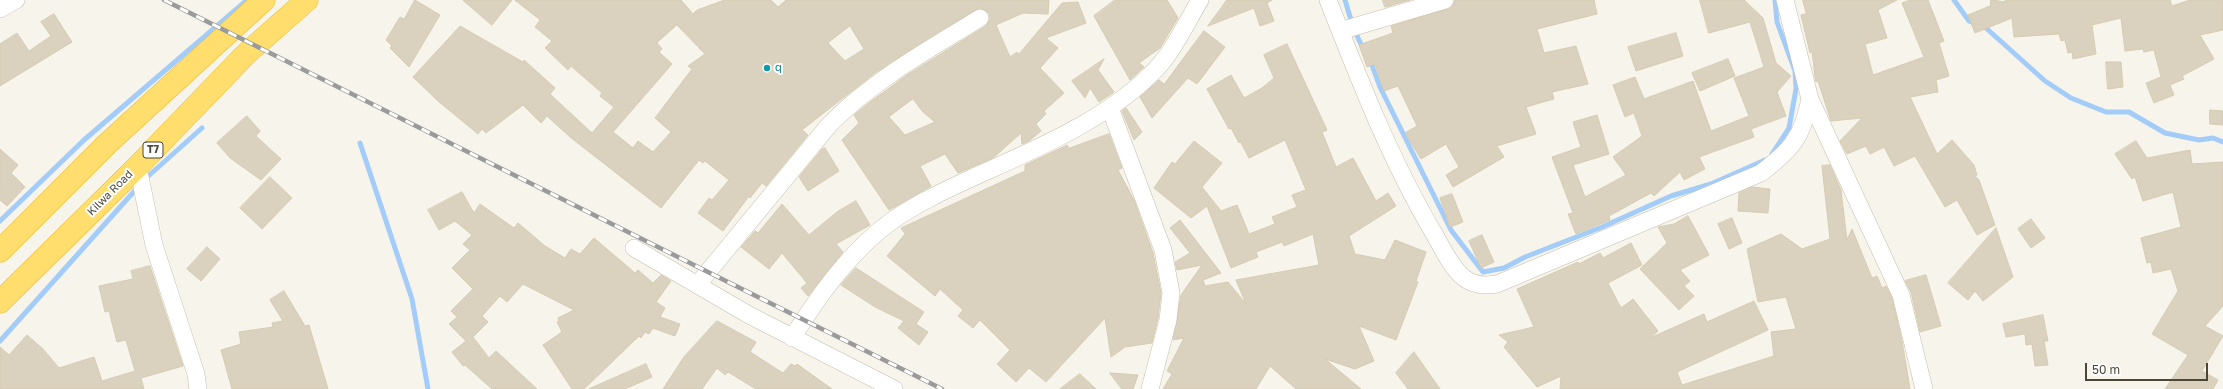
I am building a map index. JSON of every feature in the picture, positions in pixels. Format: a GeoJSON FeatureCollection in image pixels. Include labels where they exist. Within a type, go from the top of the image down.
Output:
{"type":"FeatureCollection","features":[{"type":"Feature","properties":{"kind":"highway"},"geometry":{"type":"LineString","coordinates":[[0,251],[107,144],[264,0]]}},
{"type":"Feature","properties":{"kind":"highway","name":"Kilwa Road"},"geometry":{"type":"LineString","coordinates":[[0,302],[136,168],[246,54],[307,0]]}},
{"type":"Feature","properties":{"kind":"street"},"geometry":{"type":"LineString","coordinates":[[0,8],[16,0]]}},
{"type":"Feature","properties":{"kind":"street"},"geometry":{"type":"LineString","coordinates":[[792,338],[836,273],[893,220],[924,200],[1020,156],[1110,108],[1152,74],[1170,50],[1200,0]]}},
{"type":"Feature","properties":{"kind":"street"},"geometry":{"type":"LineString","coordinates":[[1328,0],[1366,96],[1415,201],[1452,264],[1463,277],[1484,286],[1497,284],[1761,173],[1782,156],[1798,139],[1810,99]]}},
{"type":"Feature","properties":{"kind":"street"},"geometry":{"type":"LineString","coordinates":[[1340,31],[1445,0]]}},
{"type":"Feature","properties":{"kind":"street"},"geometry":{"type":"LineString","coordinates":[[1785,0],[1810,99],[1901,295],[1924,389]]}},
{"type":"Feature","properties":{"kind":"street"},"geometry":{"type":"LineString","coordinates":[[698,284],[829,125],[852,102],[890,73],[980,18]]}},
{"type":"Feature","properties":{"kind":"street"},"geometry":{"type":"LineString","coordinates":[[1110,108],[1163,250],[1171,293],[1168,320],[1150,389]]}},
{"type":"Feature","properties":{"kind":"street"},"geometry":{"type":"LineString","coordinates":[[136,168],[140,177],[154,244],[196,374],[198,389]]}},
{"type":"Feature","properties":{"kind":"street"},"geometry":{"type":"LineString","coordinates":[[634,248],[749,315],[894,389]]}},
{"type":"Feature","properties":{"kind":"building"},"geometry":{"type":"Polygon","coordinates":[[[415,0],[440,15],[409,67],[390,48],[392,46],[386,40],[400,17],[404,19],[415,0]]]}},
{"type":"Feature","properties":{"kind":"building"},"geometry":{"type":"Polygon","coordinates":[[[463,0],[512,0],[492,25],[463,0]]]}},
{"type":"Feature","properties":{"kind":"building"},"geometry":{"type":"Polygon","coordinates":[[[515,0],[681,0],[693,14],[697,10],[725,0],[771,0],[778,7],[786,0],[1049,0],[1048,14],[1023,13],[996,25],[1010,57],[1017,52],[1019,54],[1062,3],[1078,2],[1086,23],[1046,38],[1058,48],[1040,68],[1064,93],[1044,111],[1046,114],[1036,124],[1041,131],[1029,141],[1022,144],[1021,133],[993,158],[958,173],[945,154],[920,166],[931,186],[889,210],[842,140],[859,123],[854,115],[870,102],[907,75],[986,26],[990,18],[989,13],[979,8],[876,72],[802,130],[808,135],[766,186],[762,183],[750,198],[749,196],[723,231],[698,213],[709,198],[712,200],[729,180],[705,161],[703,163],[699,160],[661,208],[570,137],[547,116],[541,123],[523,105],[486,133],[482,129],[478,134],[438,101],[413,77],[460,26],[523,62],[524,60],[555,88],[550,94],[592,133],[614,107],[600,96],[602,93],[571,66],[568,70],[545,48],[552,41],[535,27],[540,20],[515,0]],[[677,25],[657,43],[662,49],[659,52],[672,64],[613,132],[633,148],[638,141],[653,152],[671,132],[655,118],[692,69],[688,66],[705,54],[677,25]],[[850,26],[828,43],[845,61],[864,49],[850,26]],[[913,99],[889,117],[905,135],[935,122],[922,111],[913,99]]]}},
{"type":"Feature","properties":{"kind":"building"},"geometry":{"type":"Polygon","coordinates":[[[1115,0],[1167,0],[1178,18],[1160,48],[1139,63],[1144,67],[1130,80],[1094,16],[1115,0]]]}},
{"type":"Feature","properties":{"kind":"building"},"geometry":{"type":"Polygon","coordinates":[[[1227,0],[1272,0],[1267,3],[1274,21],[1260,26],[1254,8],[1208,26],[1227,0]]]}},
{"type":"Feature","properties":{"kind":"building"},"geometry":{"type":"Polygon","coordinates":[[[1383,0],[1410,0],[1385,7],[1383,0]]]}},
{"type":"Feature","properties":{"kind":"building"},"geometry":{"type":"Polygon","coordinates":[[[1455,0],[1594,0],[1597,14],[1537,29],[1544,53],[1576,46],[1588,84],[1552,92],[1554,99],[1526,107],[1536,134],[1497,146],[1504,157],[1453,187],[1446,175],[1459,167],[1446,144],[1421,159],[1405,133],[1417,126],[1398,86],[1384,91],[1375,64],[1367,67],[1359,45],[1393,33],[1391,26],[1448,9],[1452,7],[1455,0]]]}},
{"type":"Feature","properties":{"kind":"building"},"geometry":{"type":"Polygon","coordinates":[[[1700,0],[1744,0],[1763,18],[1776,63],[1791,76],[1777,92],[1786,116],[1751,129],[1754,137],[1699,157],[1705,169],[1684,180],[1680,172],[1654,196],[1651,193],[1609,216],[1610,220],[1576,234],[1568,214],[1573,213],[1552,157],[1581,147],[1573,122],[1597,115],[1609,154],[1573,165],[1585,197],[1626,175],[1613,157],[1642,136],[1634,113],[1625,117],[1613,85],[1635,77],[1644,99],[1693,81],[1711,131],[1749,116],[1734,78],[1764,67],[1750,22],[1709,33],[1700,0]]]}},
{"type":"Feature","properties":{"kind":"building"},"geometry":{"type":"Polygon","coordinates":[[[1803,0],[1897,0],[1878,10],[1887,38],[1865,44],[1873,75],[1924,57],[1902,3],[1910,0],[1928,0],[1944,41],[1939,43],[1949,76],[1936,80],[1938,92],[1910,97],[1937,154],[1952,140],[1974,165],[1977,175],[1975,176],[1979,180],[1995,225],[1977,235],[1957,200],[1945,207],[1915,156],[1894,166],[1884,147],[1870,154],[1866,146],[1847,154],[1840,141],[1862,118],[1831,121],[1818,81],[1816,82],[1812,51],[1810,53],[1801,15],[1806,14],[1803,0]]]}},
{"type":"Feature","properties":{"kind":"building"},"geometry":{"type":"Polygon","coordinates":[[[1991,0],[2006,2],[2005,0],[2170,0],[2172,6],[2190,0],[2223,0],[2223,30],[2200,35],[2214,59],[2182,76],[2184,79],[2170,85],[2174,95],[2154,103],[2146,83],[2161,77],[2154,50],[2144,52],[2143,49],[2125,51],[2121,18],[2092,25],[2096,54],[2073,59],[2072,52],[2068,53],[2065,40],[2061,41],[2059,34],[2014,37],[2012,18],[1975,33],[1968,15],[1990,6],[1991,0]]]}},
{"type":"Feature","properties":{"kind":"building"},"geometry":{"type":"Polygon","coordinates":[[[54,14],[72,42],[0,86],[0,44],[17,33],[29,51],[51,36],[41,22],[54,14]]]}},
{"type":"Feature","properties":{"kind":"building"},"geometry":{"type":"Polygon","coordinates":[[[1204,31],[1225,47],[1197,84],[1188,78],[1152,118],[1140,97],[1159,80],[1164,84],[1204,31]]]}},
{"type":"Feature","properties":{"kind":"building"},"geometry":{"type":"Polygon","coordinates":[[[1676,33],[1683,56],[1636,71],[1628,47],[1676,33]]]}},
{"type":"Feature","properties":{"kind":"building"},"geometry":{"type":"Polygon","coordinates":[[[1287,44],[1327,130],[1322,132],[1336,167],[1353,158],[1376,201],[1388,193],[1396,206],[1349,236],[1355,254],[1385,260],[1395,240],[1426,252],[1416,281],[1418,282],[1396,340],[1359,326],[1374,361],[1355,369],[1325,359],[1361,389],[1296,389],[1270,366],[1256,389],[1163,389],[1172,374],[1167,371],[1184,338],[1173,340],[1181,295],[1202,265],[1177,270],[1175,262],[1190,253],[1170,228],[1180,220],[1221,273],[1203,280],[1205,286],[1228,282],[1246,304],[1236,280],[1319,265],[1313,234],[1284,246],[1282,242],[1256,252],[1258,257],[1231,268],[1207,206],[1191,218],[1154,188],[1172,162],[1175,164],[1194,141],[1222,163],[1202,187],[1221,211],[1237,205],[1249,234],[1275,224],[1272,217],[1297,207],[1292,195],[1306,190],[1285,140],[1249,158],[1240,141],[1239,143],[1231,128],[1229,129],[1207,89],[1231,75],[1244,98],[1262,88],[1274,78],[1264,55],[1287,44]]]}},
{"type":"Feature","properties":{"kind":"building"},"geometry":{"type":"Polygon","coordinates":[[[1104,59],[1098,70],[1114,92],[1099,102],[1090,88],[1085,98],[1072,81],[1104,59]]]}},
{"type":"Feature","properties":{"kind":"building"},"geometry":{"type":"Polygon","coordinates":[[[1728,59],[1735,76],[1700,91],[1692,73],[1728,59]]]}},
{"type":"Feature","properties":{"kind":"building"},"geometry":{"type":"Polygon","coordinates":[[[2106,62],[2121,62],[2123,87],[2108,89],[2106,62]]]}},
{"type":"Feature","properties":{"kind":"building"},"geometry":{"type":"Polygon","coordinates":[[[1126,108],[1142,132],[1134,140],[1122,111],[1126,108]]]}},
{"type":"Feature","properties":{"kind":"building"},"geometry":{"type":"Polygon","coordinates":[[[2210,110],[2223,111],[2223,125],[2210,124],[2210,110]]]}},
{"type":"Feature","properties":{"kind":"building"},"geometry":{"type":"Polygon","coordinates":[[[247,116],[260,131],[256,136],[281,159],[261,180],[230,158],[217,143],[247,116]]]}},
{"type":"Feature","properties":{"kind":"building"},"geometry":{"type":"Polygon","coordinates":[[[1109,134],[1122,168],[1118,170],[1134,200],[1153,253],[1161,293],[1158,318],[1152,343],[1125,347],[1111,357],[1105,318],[1046,382],[1029,368],[1016,382],[997,364],[1010,350],[980,320],[973,328],[958,316],[963,310],[940,289],[935,296],[887,256],[905,234],[901,228],[1025,171],[1025,165],[1067,145],[1069,148],[1109,134]]]}},
{"type":"Feature","properties":{"kind":"building"},"geometry":{"type":"Polygon","coordinates":[[[2136,141],[2147,158],[2190,150],[2192,164],[2223,162],[2223,306],[2205,326],[2223,336],[2202,371],[2218,380],[2213,389],[2165,389],[2188,355],[2152,334],[2178,291],[2171,269],[2153,273],[2151,262],[2147,263],[2141,238],[2181,227],[2173,192],[2143,201],[2135,177],[2132,179],[2115,154],[2136,141]]]}},
{"type":"Feature","properties":{"kind":"building"},"geometry":{"type":"Polygon","coordinates":[[[825,148],[839,171],[808,191],[799,177],[822,149],[825,148]]]}},
{"type":"Feature","properties":{"kind":"building"},"geometry":{"type":"Polygon","coordinates":[[[0,149],[18,165],[11,173],[25,187],[7,206],[0,200],[0,149]]]}},
{"type":"Feature","properties":{"kind":"building"},"geometry":{"type":"Polygon","coordinates":[[[1830,165],[1841,190],[1847,240],[1852,229],[1872,278],[1877,276],[1882,288],[1886,286],[1892,298],[1902,341],[1910,389],[1560,389],[1561,376],[1537,387],[1504,347],[1508,342],[1499,335],[1534,327],[1517,289],[1578,262],[1579,264],[1600,253],[1603,258],[1631,243],[1642,265],[1608,283],[1621,308],[1633,299],[1658,331],[1650,338],[1704,314],[1707,322],[1754,301],[1768,330],[1677,372],[1682,385],[1774,356],[1771,332],[1796,329],[1786,297],[1758,302],[1747,249],[1781,234],[1802,249],[1830,239],[1822,166],[1830,165]]]}},
{"type":"Feature","properties":{"kind":"building"},"geometry":{"type":"Polygon","coordinates":[[[270,177],[292,198],[262,229],[240,208],[270,177]]]}},
{"type":"Feature","properties":{"kind":"building"},"geometry":{"type":"Polygon","coordinates":[[[1752,187],[1770,189],[1768,213],[1738,211],[1739,193],[1752,187]]]}},
{"type":"Feature","properties":{"kind":"building"},"geometry":{"type":"Polygon","coordinates":[[[462,192],[474,213],[480,204],[514,228],[518,223],[545,246],[565,258],[571,249],[580,254],[594,238],[635,273],[638,270],[653,283],[661,275],[671,281],[656,302],[665,308],[660,317],[680,324],[675,336],[653,328],[649,334],[645,332],[641,338],[639,336],[584,389],[572,389],[543,345],[562,332],[557,322],[559,321],[558,318],[574,310],[523,284],[507,302],[500,296],[482,316],[488,322],[473,337],[489,358],[496,351],[537,389],[492,389],[465,365],[463,366],[452,352],[466,341],[449,324],[457,317],[451,311],[473,289],[452,268],[470,250],[463,244],[472,235],[455,221],[439,230],[428,210],[462,192]]]}},
{"type":"Feature","properties":{"kind":"building"},"geometry":{"type":"Polygon","coordinates":[[[1452,194],[1463,222],[1450,227],[1440,198],[1452,194]]]}},
{"type":"Feature","properties":{"kind":"building"},"geometry":{"type":"Polygon","coordinates":[[[856,201],[870,225],[836,244],[843,252],[808,296],[801,288],[807,283],[782,253],[769,269],[741,247],[755,231],[758,233],[782,204],[809,235],[837,212],[856,201]]]}},
{"type":"Feature","properties":{"kind":"building"},"geometry":{"type":"Polygon","coordinates":[[[1688,216],[1709,255],[1680,270],[1690,281],[1684,286],[1694,296],[1679,310],[1640,269],[1667,243],[1658,227],[1674,224],[1688,216]]]}},
{"type":"Feature","properties":{"kind":"building"},"geometry":{"type":"Polygon","coordinates":[[[1732,218],[1742,243],[1729,249],[1718,224],[1732,218]]]}},
{"type":"Feature","properties":{"kind":"building"},"geometry":{"type":"Polygon","coordinates":[[[2031,219],[2045,238],[2031,248],[2018,229],[2031,219]]]}},
{"type":"Feature","properties":{"kind":"building"},"geometry":{"type":"Polygon","coordinates":[[[1996,228],[2013,277],[1983,301],[1975,291],[1968,300],[1948,283],[1996,228]]]}},
{"type":"Feature","properties":{"kind":"building"},"geometry":{"type":"Polygon","coordinates":[[[1482,235],[1494,262],[1481,268],[1469,241],[1482,235]]]}},
{"type":"Feature","properties":{"kind":"building"},"geometry":{"type":"Polygon","coordinates":[[[207,247],[220,259],[201,281],[187,269],[207,247]]]}},
{"type":"Feature","properties":{"kind":"building"},"geometry":{"type":"Polygon","coordinates":[[[150,266],[183,366],[141,378],[144,389],[0,389],[0,347],[9,355],[27,335],[43,349],[59,368],[94,357],[102,381],[135,371],[126,340],[117,342],[109,311],[105,312],[99,286],[133,279],[131,271],[150,266]]]}},
{"type":"Feature","properties":{"kind":"building"},"geometry":{"type":"Polygon","coordinates":[[[856,268],[924,312],[916,324],[928,332],[919,345],[898,328],[904,321],[875,307],[841,285],[856,268]]]}},
{"type":"Feature","properties":{"kind":"building"},"geometry":{"type":"Polygon","coordinates":[[[1926,275],[1941,326],[1920,332],[1911,292],[1905,281],[1926,275]]]}},
{"type":"Feature","properties":{"kind":"building"},"geometry":{"type":"Polygon","coordinates":[[[284,291],[305,326],[309,325],[328,389],[232,389],[221,350],[241,344],[239,332],[273,327],[272,323],[283,321],[270,300],[284,291]]]}},
{"type":"Feature","properties":{"kind":"building"},"geometry":{"type":"Polygon","coordinates":[[[2043,315],[2048,341],[2044,341],[2048,365],[2035,366],[2032,344],[2026,345],[2025,334],[2006,337],[2003,324],[2043,315]]]}},
{"type":"Feature","properties":{"kind":"building"},"geometry":{"type":"Polygon","coordinates":[[[717,321],[756,342],[750,352],[783,373],[791,364],[795,366],[797,364],[832,389],[756,389],[728,372],[725,375],[717,368],[702,389],[663,389],[684,357],[717,321]]]}},
{"type":"Feature","properties":{"kind":"building"},"geometry":{"type":"Polygon","coordinates":[[[1414,352],[1440,389],[1408,389],[1396,373],[1414,352]]]}},
{"type":"Feature","properties":{"kind":"building"},"geometry":{"type":"Polygon","coordinates":[[[646,364],[652,377],[625,389],[589,389],[646,364]]]}},
{"type":"Feature","properties":{"kind":"building"},"geometry":{"type":"Polygon","coordinates":[[[1110,373],[1138,375],[1133,389],[1122,389],[1110,373]]]}},
{"type":"Feature","properties":{"kind":"building"},"geometry":{"type":"Polygon","coordinates":[[[1080,374],[1096,389],[1060,389],[1080,374]]]}},
{"type":"Feature","properties":{"kind":"waterway"},"geometry":{"type":"LineString","coordinates":[[0,221],[84,140],[247,0]]}},
{"type":"Feature","properties":{"kind":"waterway"},"geometry":{"type":"LineString","coordinates":[[1345,0],[1353,26],[1364,50]]}},
{"type":"Feature","properties":{"kind":"waterway"},"geometry":{"type":"LineString","coordinates":[[1772,154],[1789,128],[1796,89],[1795,71],[1777,22],[1775,0]]}},
{"type":"Feature","properties":{"kind":"waterway"},"geometry":{"type":"LineString","coordinates":[[1954,0],[1969,21],[1986,28],[2045,81],[2071,98],[2106,112],[2129,112],[2165,133],[2199,140],[2213,138],[2223,142]]}},
{"type":"Feature","properties":{"kind":"waterway"},"geometry":{"type":"LineString","coordinates":[[1370,60],[1380,87],[1451,230],[1483,272],[1504,268],[1525,257],[1602,227],[1671,196],[1711,184],[1765,160]]}},
{"type":"Feature","properties":{"kind":"waterway"},"geometry":{"type":"LineString","coordinates":[[145,179],[202,128]]}},
{"type":"Feature","properties":{"kind":"waterway"},"geometry":{"type":"LineString","coordinates":[[360,143],[412,299],[428,389]]}},
{"type":"Feature","properties":{"kind":"waterway"},"geometry":{"type":"LineString","coordinates":[[0,341],[138,187]]}},
{"type":"Feature","properties":{"kind":"railway"},"geometry":{"type":"LineString","coordinates":[[164,0],[942,389]]}},
{"type":"Feature","properties":{"kind":"place","name":"q"},"geometry":{"type":"Point","coordinates":[767,68]}}]}
